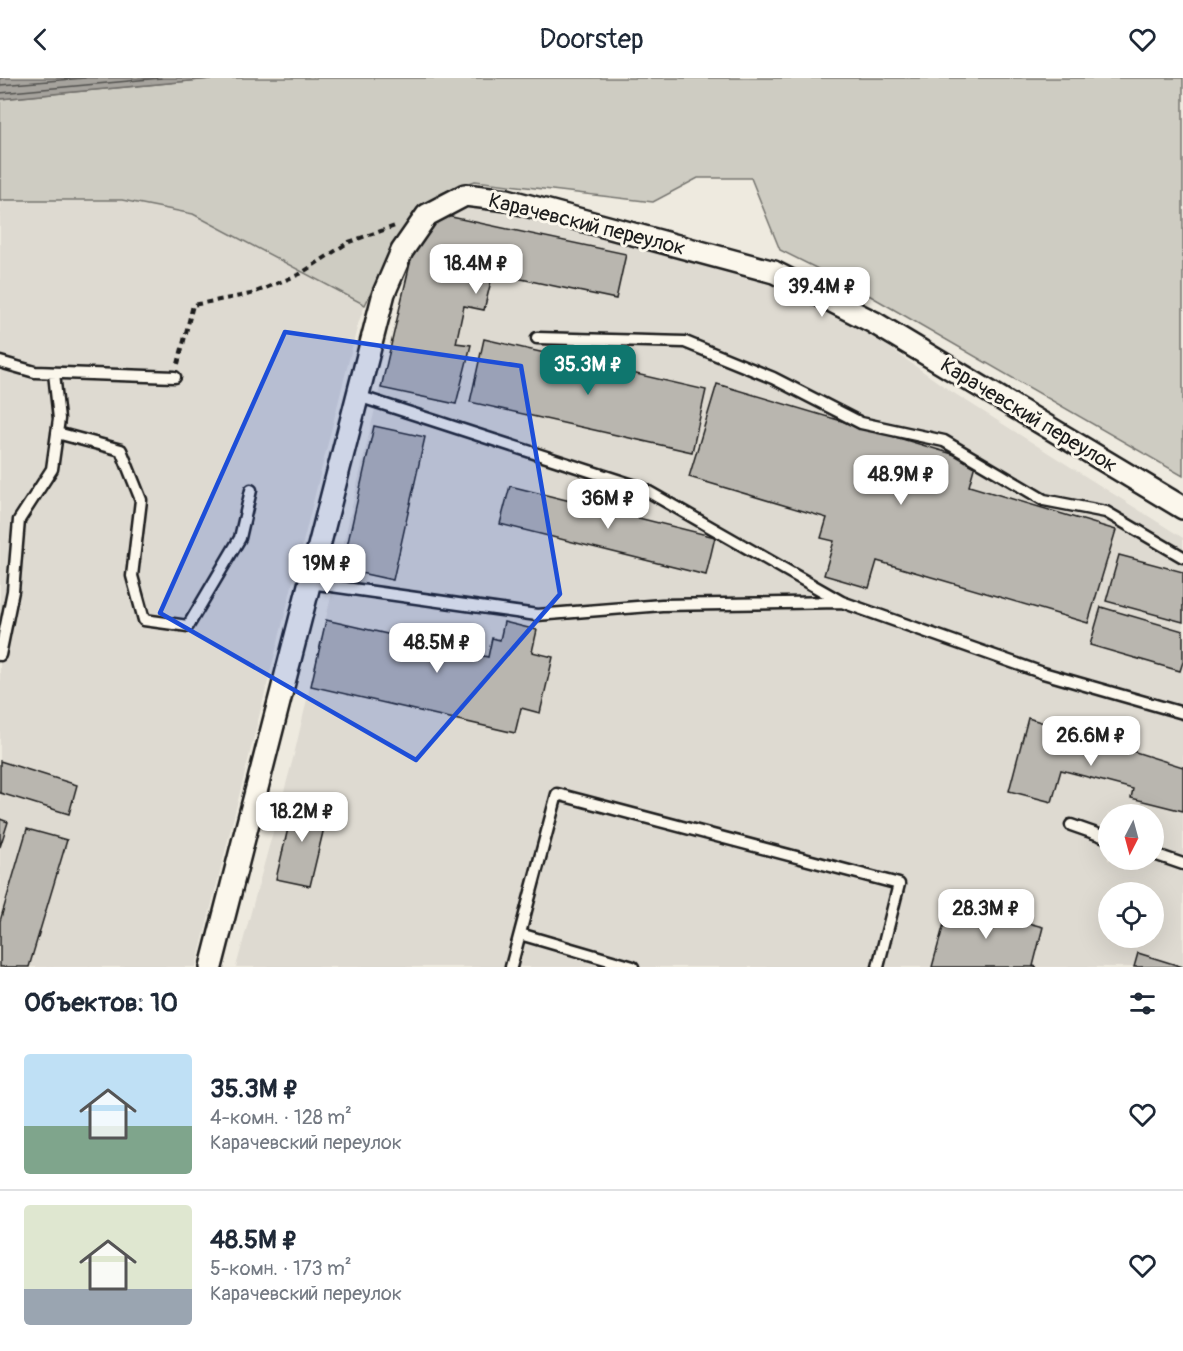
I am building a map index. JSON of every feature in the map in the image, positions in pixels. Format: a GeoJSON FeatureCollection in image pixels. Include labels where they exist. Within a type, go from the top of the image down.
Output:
{"type":"FeatureCollection","features":[{"type":"Feature","properties":{"kind":"street","name":"Карачевский переулок"},"geometry":{"type":"LineString","coordinates":[[212,967],[384,293],[402,251],[427,215],[465,195],[507,200],[774,272],[873,322],[1183,508]]}},
{"type":"Feature","properties":{"kind":"lane"},"geometry":{"type":"LineString","coordinates":[[537,338],[685,342],[773,378],[861,423],[944,441],[1044,500],[1106,512],[1183,558]]}},
{"type":"Feature","properties":{"kind":"lane"},"geometry":{"type":"LineString","coordinates":[[0,362],[35,372],[175,377]]}},
{"type":"Feature","properties":{"kind":"lane"},"geometry":{"type":"LineString","coordinates":[[0,655],[13,591],[19,520],[52,469],[59,419],[54,373]]}},
{"type":"Feature","properties":{"kind":"lane"},"geometry":{"type":"LineString","coordinates":[[358,396],[642,488],[842,602],[1043,673],[1183,712]]}},
{"type":"Feature","properties":{"kind":"lane"},"geometry":{"type":"LineString","coordinates":[[57,433],[121,450],[141,500],[132,576],[144,621],[188,626],[240,538],[251,490]]}},
{"type":"Feature","properties":{"kind":"lane"},"geometry":{"type":"LineString","coordinates":[[310,583],[537,615],[662,605],[842,602]]}},
{"type":"Feature","properties":{"kind":"lane"},"geometry":{"type":"LineString","coordinates":[[511,967],[557,794],[898,884],[878,967]]}},
{"type":"Feature","properties":{"kind":"lane"},"geometry":{"type":"LineString","coordinates":[[1071,825],[1098,834]]}},
{"type":"Feature","properties":{"kind":"lane"},"geometry":{"type":"LineString","coordinates":[[1164,857],[1183,864]]}},
{"type":"Feature","properties":{"kind":"lane"},"geometry":{"type":"LineString","coordinates":[[520,934],[633,967]]}},
{"type":"Feature","properties":{"kind":"path"},"geometry":{"type":"LineString","coordinates":[[175,377],[193,305],[251,294],[300,274],[349,242],[427,215]]}},
{"type":"Feature","properties":{"kind":"highlighted area"},"geometry":{"type":"Polygon","coordinates":[[[285,332],[521,366],[560,594],[416,760],[160,613],[285,332]]]}},
{"type":"Feature","properties":{"kind":"shaded area"},"geometry":{"type":"Polygon","coordinates":[[[221,78],[1183,78],[1183,476],[860,290],[780,250],[751,178],[698,178],[653,202],[475,181],[442,193],[417,212],[395,243],[365,305],[193,214],[122,200],[0,200],[0,99],[221,78]]]}},
{"type":"Feature","properties":{"kind":"shaded area"},"geometry":{"type":"Polygon","coordinates":[[[0,200],[122,200],[193,214],[365,305],[358,324],[196,967],[0,967],[0,200]]]}},
{"type":"Feature","properties":{"kind":"shaded area"},"geometry":{"type":"Polygon","coordinates":[[[465,206],[761,267],[804,287],[949,390],[1183,538],[1183,967],[236,967],[294,755],[414,242],[465,206]]]}},
{"type":"Feature","properties":{"kind":"water"},"geometry":{"type":"Polygon","coordinates":[[[0,78],[221,78],[0,99],[0,78]]]}},
{"type":"Feature","properties":{"kind":"building"},"geometry":{"type":"Polygon","coordinates":[[[442,215],[626,254],[616,299],[493,273],[484,310],[464,306],[456,343],[471,345],[456,404],[381,388],[412,255],[442,215]]]}},
{"type":"Feature","properties":{"kind":"building"},"geometry":{"type":"Polygon","coordinates":[[[484,339],[706,390],[692,452],[470,402],[484,339]]]}},
{"type":"Feature","properties":{"kind":"building"},"geometry":{"type":"Polygon","coordinates":[[[717,384],[976,461],[969,486],[1116,530],[1088,623],[877,561],[869,588],[824,575],[834,541],[821,538],[827,518],[689,477],[717,384]]]}},
{"type":"Feature","properties":{"kind":"building"},"geometry":{"type":"Polygon","coordinates":[[[374,426],[425,437],[393,580],[342,569],[374,426]]]}},
{"type":"Feature","properties":{"kind":"building"},"geometry":{"type":"Polygon","coordinates":[[[510,486],[715,537],[706,575],[500,524],[510,486]]]}},
{"type":"Feature","properties":{"kind":"building"},"geometry":{"type":"Polygon","coordinates":[[[1119,555],[1183,572],[1183,622],[1106,601],[1119,555]]]}},
{"type":"Feature","properties":{"kind":"building"},"geometry":{"type":"Polygon","coordinates":[[[1101,607],[1183,631],[1183,662],[1180,671],[1090,645],[1101,607]]]}},
{"type":"Feature","properties":{"kind":"building"},"geometry":{"type":"Polygon","coordinates":[[[326,620],[488,657],[492,638],[500,640],[504,622],[537,630],[532,652],[553,657],[540,713],[521,708],[515,733],[311,686],[326,620]]]}},
{"type":"Feature","properties":{"kind":"building"},"geometry":{"type":"Polygon","coordinates":[[[1028,718],[1183,767],[1183,811],[1164,806],[1164,804],[1131,798],[1133,789],[1061,770],[1052,802],[1009,791],[1028,718]]]}},
{"type":"Feature","properties":{"kind":"building"},"geometry":{"type":"Polygon","coordinates":[[[0,761],[77,785],[69,814],[0,793],[0,761]]]}},
{"type":"Feature","properties":{"kind":"building"},"geometry":{"type":"Polygon","coordinates":[[[295,799],[329,807],[310,886],[276,879],[295,799]]]}},
{"type":"Feature","properties":{"kind":"building"},"geometry":{"type":"Polygon","coordinates":[[[0,819],[8,822],[0,847],[0,819]]]}},
{"type":"Feature","properties":{"kind":"building"},"geometry":{"type":"Polygon","coordinates":[[[27,829],[67,840],[29,967],[0,967],[0,921],[27,829]]]}},
{"type":"Feature","properties":{"kind":"building"},"geometry":{"type":"Polygon","coordinates":[[[950,902],[1043,927],[1033,966],[1037,967],[932,967],[950,902]]]}},
{"type":"Feature","properties":{"kind":"building"},"geometry":{"type":"Polygon","coordinates":[[[1138,953],[1183,967],[1134,967],[1138,953]]]}}]}
